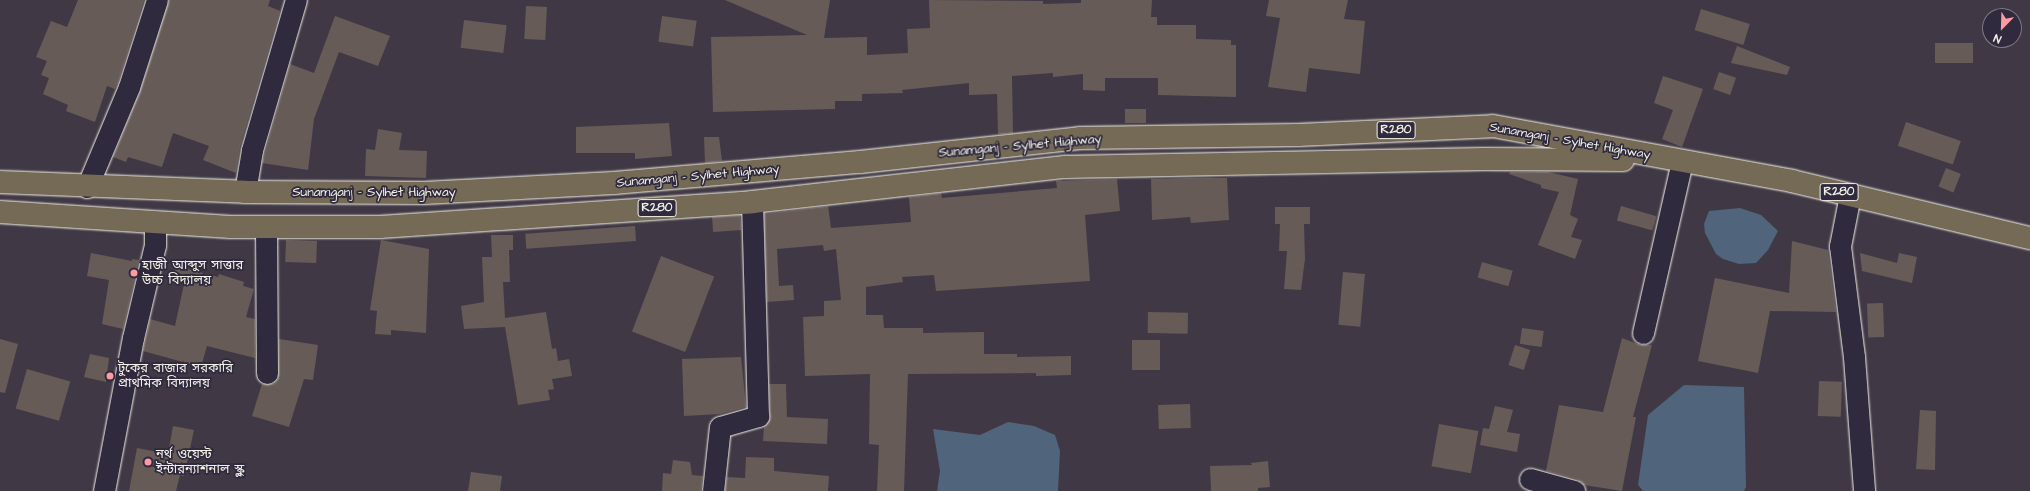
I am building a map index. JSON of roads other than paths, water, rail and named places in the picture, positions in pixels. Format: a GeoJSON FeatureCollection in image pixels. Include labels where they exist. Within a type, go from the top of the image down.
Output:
{"type":"FeatureCollection","features":[{"type":"Feature","properties":{"kind":"main road","name":"Sunamganj - Sylhet Highway"},"geometry":{"type":"LineString","coordinates":[[0,182],[246,192],[424,193],[614,183],[860,162],[1080,138],[1298,135],[1493,126],[1792,181],[2030,238]]}},
{"type":"Feature","properties":{"kind":"main road","name":"Sunamganj - Sylhet Highway"},"geometry":{"type":"LineString","coordinates":[[0,212],[156,222],[266,227],[380,227],[752,202],[1066,167],[1484,159],[1682,161]]}},
{"type":"Feature","properties":{"kind":"street"},"geometry":{"type":"LineString","coordinates":[[87,186],[129,87],[157,0]]}},
{"type":"Feature","properties":{"kind":"street"},"geometry":{"type":"LineString","coordinates":[[246,192],[252,150],[296,0]]}},
{"type":"Feature","properties":{"kind":"street"},"geometry":{"type":"LineString","coordinates":[[1643,333],[1682,161]]}},
{"type":"Feature","properties":{"kind":"street"},"geometry":{"type":"LineString","coordinates":[[1850,195],[1840,246],[1854,357],[1864,491]]}},
{"type":"Feature","properties":{"kind":"street"},"geometry":{"type":"LineString","coordinates":[[714,491],[720,427],[758,416],[752,202]]}},
{"type":"Feature","properties":{"kind":"street"},"geometry":{"type":"LineString","coordinates":[[104,491],[133,338],[154,245],[156,222]]}},
{"type":"Feature","properties":{"kind":"street"},"geometry":{"type":"LineString","coordinates":[[266,227],[267,373]]}},
{"type":"Feature","properties":{"kind":"street"},"geometry":{"type":"LineString","coordinates":[[1530,479],[1574,491]]}},
{"type":"Feature","properties":{"kind":"water"},"geometry":{"type":"Polygon","coordinates":[[[1740,208],[1761,215],[1778,231],[1768,250],[1756,263],[1739,264],[1723,259],[1716,254],[1705,233],[1704,224],[1709,211],[1740,208]]]}},
{"type":"Feature","properties":{"kind":"water"},"geometry":{"type":"Polygon","coordinates":[[[1684,385],[1744,387],[1746,487],[1744,491],[1643,491],[1638,485],[1648,415],[1684,385]]]}},
{"type":"Feature","properties":{"kind":"water"},"geometry":{"type":"Polygon","coordinates":[[[1008,422],[1034,426],[1055,435],[1060,451],[1058,491],[937,491],[940,471],[933,429],[980,435],[1008,422]]]}},
{"type":"Feature","properties":{"kind":"place","name":"হাজী আব্দুস সাত্তার উচ্চ বিদ্যালয়"},"geometry":{"type":"Point","coordinates":[134,273]}},
{"type":"Feature","properties":{"kind":"place","name":"টুকের বাজার সরকারি প্রাথমিক বিদ্যালয়"},"geometry":{"type":"Point","coordinates":[110,376]}},
{"type":"Feature","properties":{"kind":"place","name":"নর্থ ওয়েস্ট ইন্টারন্যাশনাল স্কুল"},"geometry":{"type":"Point","coordinates":[148,462]}}]}
